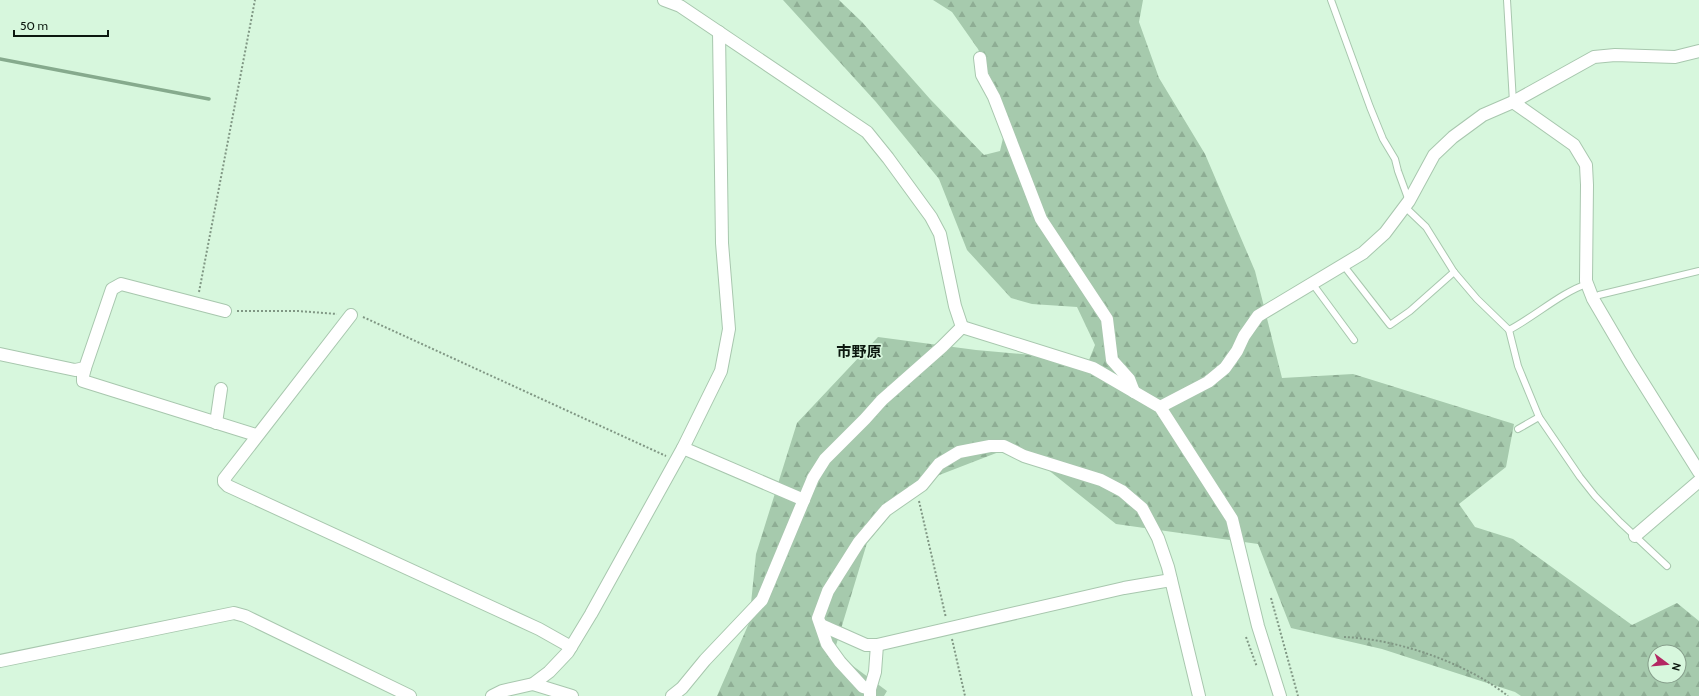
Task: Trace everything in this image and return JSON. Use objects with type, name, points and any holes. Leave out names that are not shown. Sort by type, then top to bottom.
[{"type":"street","points":[[664,0],[680,6],[866,132],[888,158],[931,217],[940,234],[955,306],[962,327]]},
{"type":"street","points":[[492,696],[502,691],[533,684],[549,672],[571,646],[591,614],[684,448],[721,371],[729,329],[722,243],[719,32]]},
{"type":"street","points":[[1160,408],[1208,382],[1226,368],[1237,351],[1244,336],[1258,316],[1312,283],[1344,266],[1363,253],[1385,233],[1407,204],[1434,154],[1453,137],[1483,115],[1513,102],[1594,58],[1615,55],[1675,57],[1699,51]]},
{"type":"street","points":[[980,58],[982,75],[994,97],[1041,219],[1107,319],[1112,360],[1129,379],[1134,392]]},
{"type":"street","points":[[1513,102],[1574,145],[1586,166],[1586,281],[1593,298],[1630,362],[1699,472]]},
{"type":"street","points":[[225,311],[121,284],[112,289],[85,368],[83,381],[256,435]]},
{"type":"street","points":[[350,315],[256,435],[224,479],[224,482],[228,486],[539,629],[571,646]]},
{"type":"street","points":[[962,327],[1093,368],[1160,408],[1232,519],[1258,626],[1280,696]]},
{"type":"street","points":[[672,696],[682,688],[705,660],[762,600],[813,478],[825,459],[882,400],[942,347],[962,327]]},
{"type":"street","points":[[0,354],[75,370],[85,368]]},
{"type":"street","points":[[216,423],[221,389]]},
{"type":"street","points":[[877,645],[875,672],[870,692],[863,687],[840,662],[827,644],[818,618],[828,592],[858,542],[886,510],[922,485],[939,464],[959,452],[990,446],[1004,446],[1024,456],[1101,480],[1122,491],[1142,508],[1158,538],[1168,567],[1199,696]]},
{"type":"street","points":[[684,448],[804,500]]},
{"type":"street","points":[[1635,536],[1699,481]]},
{"type":"street","points":[[821,625],[866,645],[877,645],[1124,588],[1171,580]]},
{"type":"street","points":[[0,661],[234,613],[245,616],[410,696]]},
{"type":"street","points":[[533,684],[572,696]]},
{"type":"lane","points":[[1331,0],[1370,107],[1395,159],[1407,204],[1426,227],[1454,272],[1477,299],[1509,330],[1518,366],[1539,417],[1595,496],[1667,566]]},
{"type":"lane","points":[[1507,0],[1513,102]]},
{"type":"lane","points":[[1344,266],[1390,325],[1410,311],[1454,272]]},
{"type":"lane","points":[[1593,298],[1599,295],[1699,271]]},
{"type":"lane","points":[[1312,283],[1354,340]]},
{"type":"lane","points":[[1509,330],[1526,321],[1576,287],[1588,284]]},
{"type":"lane","points":[[1518,429],[1539,417]]},
{"type":"path","points":[[197,303],[255,0]]},
{"type":"path","points":[[225,311],[298,311],[366,317],[676,461]]},
{"type":"path","points":[[918,500],[965,696]]},
{"type":"path","points":[[1271,598],[1298,696]]},
{"type":"path","points":[[1344,637],[1365,638],[1399,646],[1448,662],[1474,674],[1508,696]]},
{"type":"green space","points":[[783,0],[839,0],[862,22],[930,99],[984,155],[1000,151],[1008,117],[978,49],[952,12],[933,0],[1143,0],[1139,22],[1159,78],[1205,154],[1255,271],[1282,378],[1353,374],[1514,424],[1506,467],[1459,504],[1475,527],[1513,539],[1632,625],[1677,603],[1699,621],[1699,696],[1521,696],[1515,692],[1382,649],[1291,628],[1258,544],[1116,524],[1017,445],[916,484],[867,543],[834,652],[887,691],[884,696],[717,696],[749,623],[756,554],[797,423],[878,337],[976,350],[1089,360],[1095,345],[1077,307],[1032,304],[1011,298],[967,250],[939,179],[876,102]]},
{"type":"waterway","points":[[0,59],[209,99]]},
{"type":"district","name":"市野原","points":[[859,352]]}]
